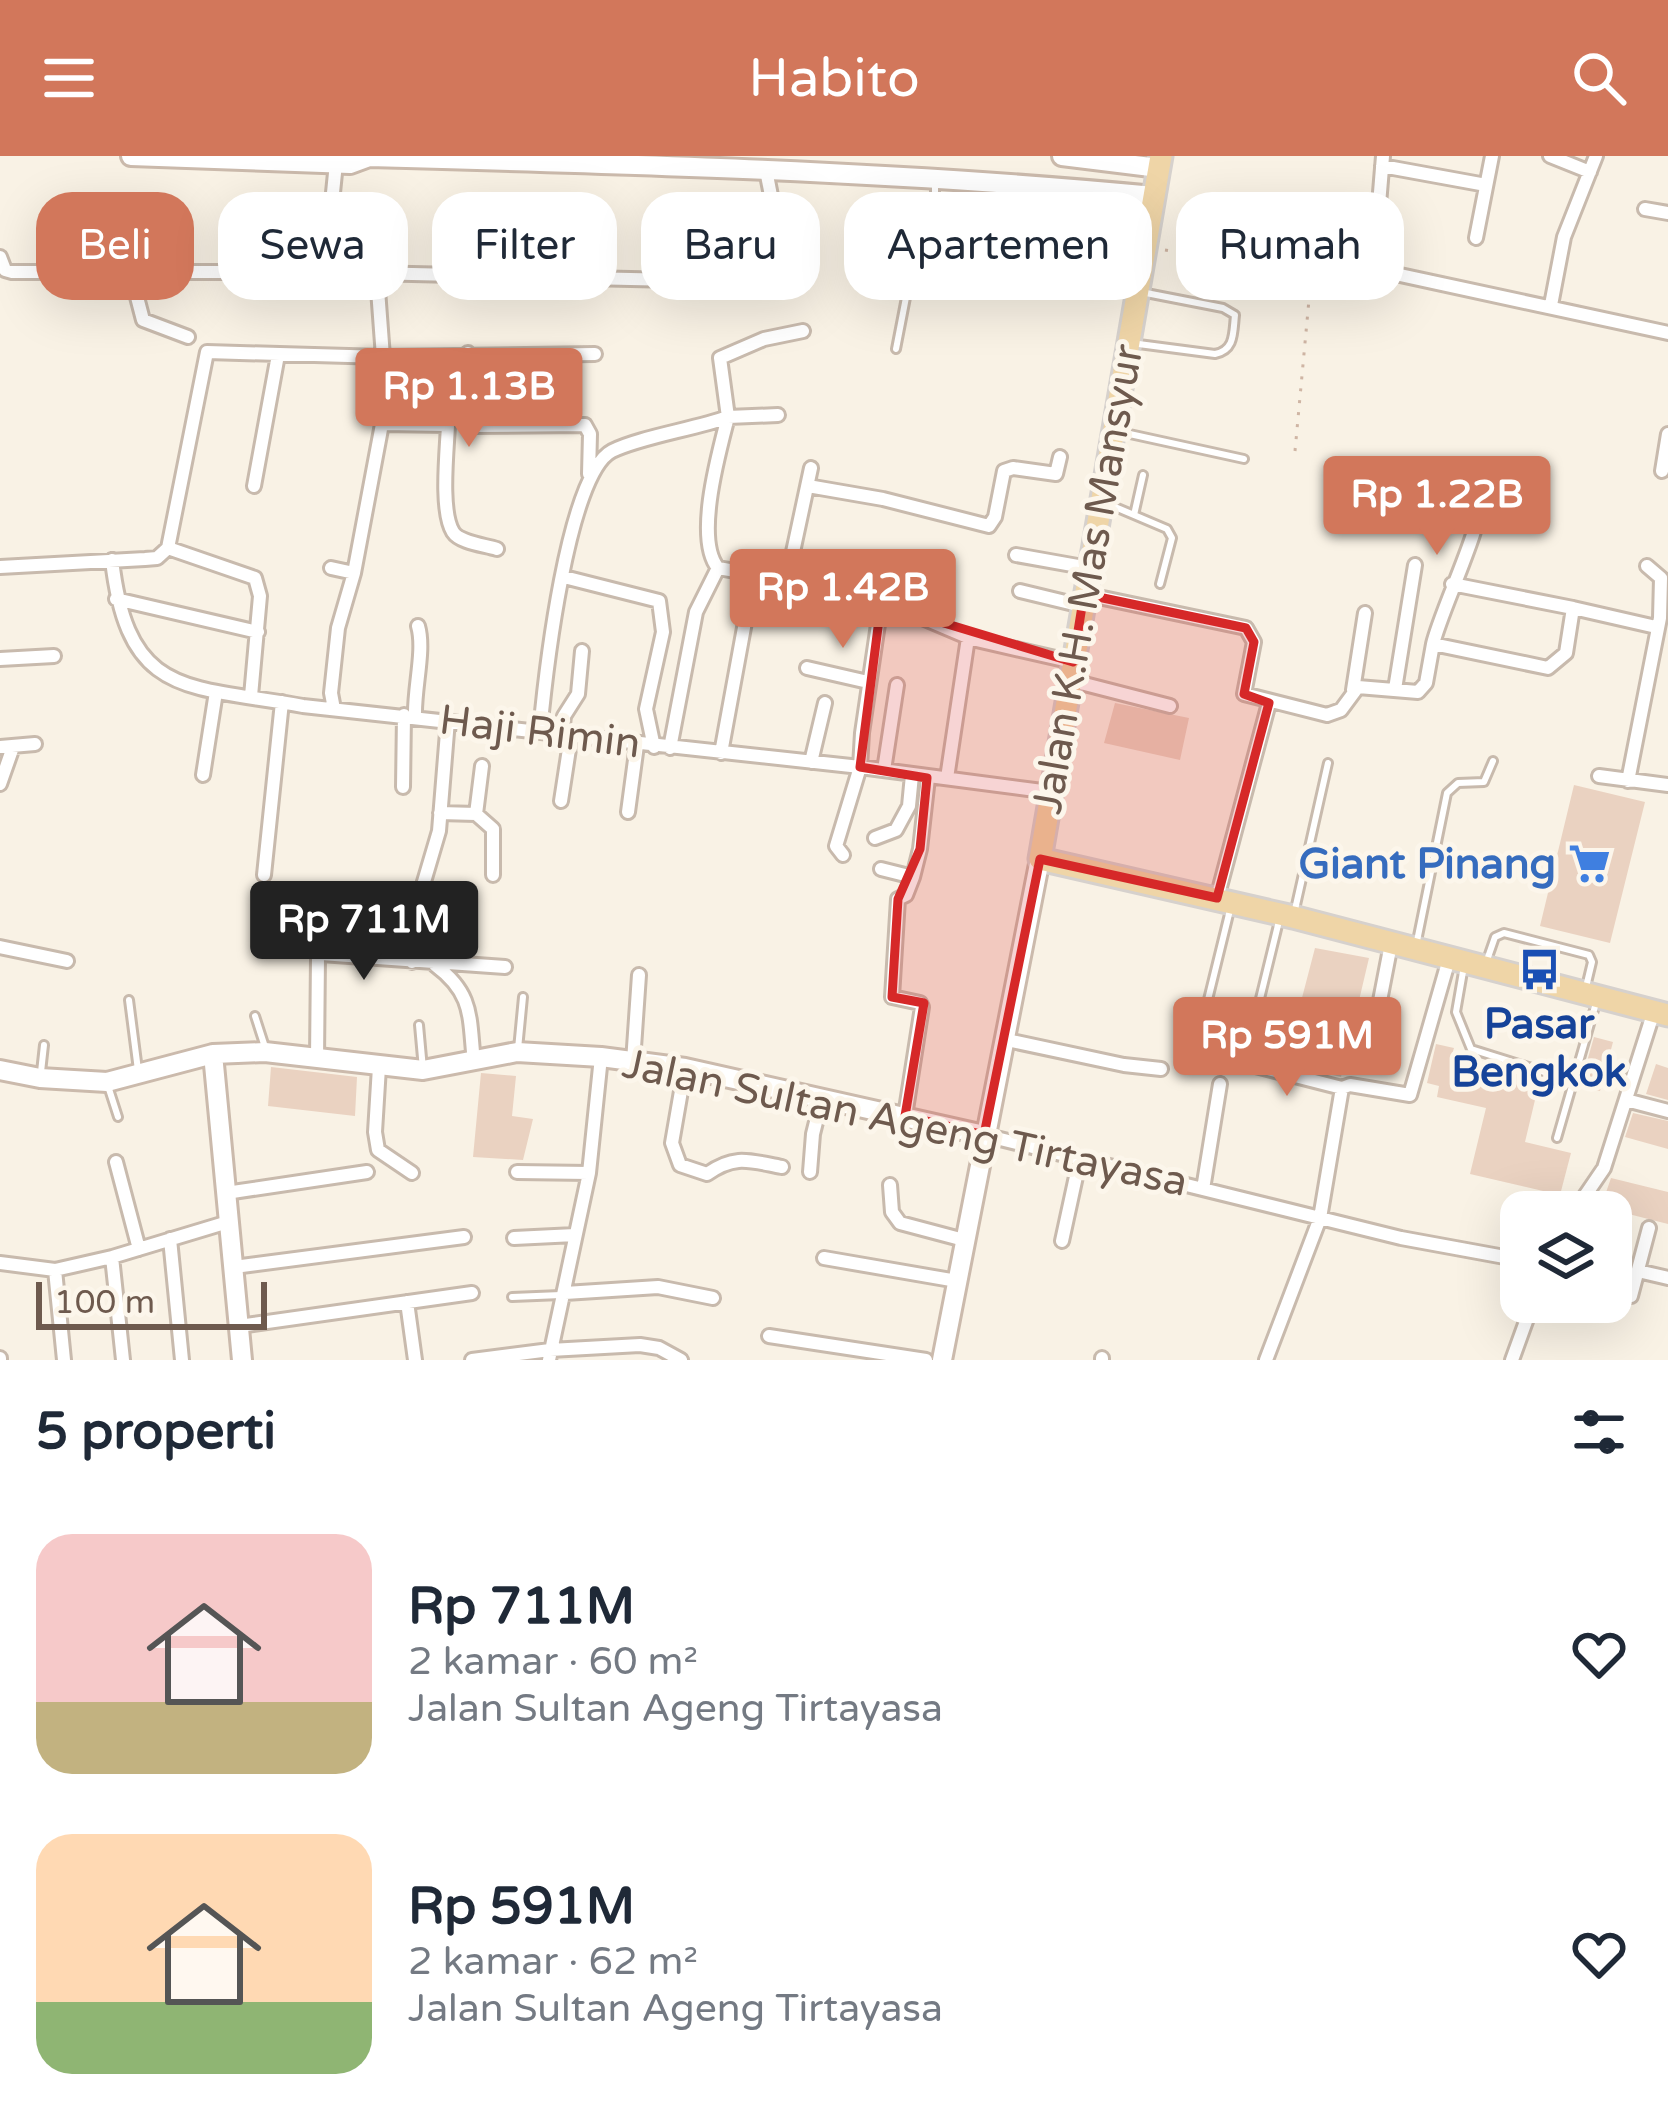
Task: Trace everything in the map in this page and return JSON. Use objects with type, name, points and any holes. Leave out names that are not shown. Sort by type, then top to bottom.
[{"type":"main road","points":[[131,156],[353,164],[369,157],[561,159],[766,170],[824,164],[1114,192],[1120,177],[1114,162]]},
{"type":"main road","points":[[1062,156],[1160,162]]},
{"type":"main road","name":"Jalan K.H. Mas Mansyur","points":[[1152,207],[1160,162]]},
{"type":"main road","name":"Jalan K.H. Mas Mansyur","points":[[1040,859],[1136,300]]},
{"type":"main road","points":[[942,1360],[1040,859],[1287,916],[1661,1013]]},
{"type":"main road","name":"Jalan Sultan Ageng Tirtayasa","points":[[0,1070],[107,1082],[210,1054],[266,1052],[423,1070],[518,1052],[601,1057],[685,1069],[984,1135]]},
{"type":"main road","points":[[210,1054],[242,1360]]},
{"type":"street","points":[[1476,238],[1492,156]]},
{"type":"street","points":[[1550,156],[1590,172]]},
{"type":"street","points":[[1551,305],[1564,237],[1596,156]]},
{"type":"street","points":[[331,192],[333,160]]},
{"type":"street","points":[[1380,192],[1382,161],[1486,185]]},
{"type":"street","points":[[766,170],[770,192]]},
{"type":"street","points":[[1645,209],[1668,213]]},
{"type":"street","points":[[0,257],[5,270],[36,272]]},
{"type":"street","points":[[408,276],[641,280]]},
{"type":"street","points":[[1404,276],[1668,333]]},
{"type":"street","points":[[138,300],[143,320],[188,337]]},
{"type":"street","points":[[334,709],[331,692],[338,628],[354,573],[382,424],[379,300]]},
{"type":"street","points":[[803,331],[764,339],[720,358],[728,417],[708,513],[710,557],[718,568],[880,604],[1170,706]]},
{"type":"street","points":[[0,567],[157,558],[168,548],[207,352],[383,357],[595,354]]},
{"type":"street","points":[[468,353],[470,426],[585,424],[590,434],[589,475],[547,662],[540,732]]},
{"type":"street","points":[[254,486],[278,355]]},
{"type":"street","points":[[589,475],[612,451],[728,417],[778,415]]},
{"type":"street","points":[[382,424],[448,425],[446,496],[451,529],[458,537],[497,549]]},
{"type":"street","points":[[1661,471],[1668,434]]},
{"type":"street","points":[[808,486],[989,526],[1004,471],[1056,474],[1060,457]]},
{"type":"street","points":[[787,580],[811,468]]},
{"type":"street","points":[[1021,591],[1246,628],[1254,642],[1244,694],[1335,714],[1362,686],[1423,689],[1452,584],[1480,518],[1480,498],[1474,492]]},
{"type":"street","points":[[168,548],[255,578],[260,596],[251,696]]},
{"type":"street","points":[[1016,555],[1089,568]]},
{"type":"street","name":"Haji Rimin","points":[[104,560],[142,657],[153,668],[216,692],[1050,792]]},
{"type":"street","points":[[1395,689],[1415,565]]},
{"type":"street","points":[[1628,781],[1660,618],[1661,578],[1647,566]]},
{"type":"street","points":[[331,568],[354,573]]},
{"type":"street","points":[[670,748],[696,612],[718,568]]},
{"type":"street","points":[[721,753],[754,573]]},
{"type":"street","points":[[564,577],[658,601],[664,632],[646,710],[654,747]]},
{"type":"street","points":[[1452,584],[1656,627]]},
{"type":"street","points":[[116,598],[258,632]]},
{"type":"street","points":[[843,855],[836,846],[860,767],[880,604]]},
{"type":"street","points":[[1433,644],[1548,668],[1566,653],[1573,608]]},
{"type":"street","points":[[1353,691],[1365,613]]},
{"type":"street","points":[[403,788],[421,638],[418,626]]},
{"type":"street","points":[[946,778],[968,638]]},
{"type":"street","points":[[561,801],[567,735],[564,716],[578,694],[582,651]]},
{"type":"street","points":[[0,659],[54,656]]},
{"type":"street","points":[[807,668],[868,682]]},
{"type":"street","points":[[884,770],[897,685]]},
{"type":"street","points":[[203,775],[216,692]]},
{"type":"street","points":[[264,875],[282,702]]},
{"type":"street","points":[[811,762],[825,703]]},
{"type":"street","points":[[1224,901],[1269,703]]},
{"type":"street","points":[[412,962],[412,920],[439,831],[448,720]]},
{"type":"street","points":[[0,784],[7,747],[34,744]]},
{"type":"street","points":[[628,812],[637,745]]},
{"type":"street","points":[[476,814],[482,766]]},
{"type":"street","points":[[874,838],[896,830],[909,806],[912,775]]},
{"type":"street","points":[[1599,776],[1668,785]]},
{"type":"street","points":[[905,1116],[922,1007],[892,997],[898,898],[906,895],[920,849],[928,778]]},
{"type":"street","points":[[440,813],[476,814],[494,829],[494,875]]},
{"type":"street","points":[[881,869],[913,877]]},
{"type":"street","points":[[329,904],[412,920]]},
{"type":"street","points":[[1373,1037],[1391,944]]},
{"type":"street","points":[[0,946],[67,961]]},
{"type":"street","points":[[316,1059],[319,955],[505,967]]},
{"type":"street","points":[[1244,1063],[1342,1088],[1351,1084],[1408,1096],[1466,963]]},
{"type":"street","points":[[434,964],[458,982],[469,1008],[474,1062]]},
{"type":"street","points":[[633,1061],[639,975]]},
{"type":"street","points":[[1588,1191],[1604,1168],[1661,1013]]},
{"type":"street","points":[[1007,1040],[1161,1069]]},
{"type":"street","points":[[549,1355],[589,1173],[601,1057]]},
{"type":"street","points":[[380,1067],[378,1150],[412,1173]]},
{"type":"street","points":[[685,1069],[673,1143],[680,1165],[707,1174],[724,1161],[782,1166]]},
{"type":"street","points":[[1203,1189],[1220,1084]]},
{"type":"street","points":[[1267,1360],[1320,1218],[1342,1088]]},
{"type":"street","points":[[810,1172],[822,1098]]},
{"type":"street","points":[[1626,1100],[1668,1111]]},
{"type":"street","name":"Jalan Sultan Ageng Tirtayasa","points":[[984,1135],[1426,1244],[1500,1256]]},
{"type":"street","points":[[1062,1241],[1079,1158]]},
{"type":"street","points":[[116,1162],[139,1249]]},
{"type":"street","points":[[226,1193],[367,1172]]},
{"type":"street","points":[[517,1172],[589,1173]]},
{"type":"street","points":[[890,1185],[892,1213],[899,1223],[964,1240]]},
{"type":"street","points":[[0,1263],[55,1270],[228,1222]]},
{"type":"street","points":[[1632,1292],[1649,1228]]},
{"type":"street","points":[[514,1238],[574,1234]]},
{"type":"street","points":[[234,1267],[464,1237]]},
{"type":"street","points":[[170,1239],[182,1360]]},
{"type":"street","points":[[112,1257],[123,1360]]},
{"type":"street","points":[[824,1258],[957,1281]]},
{"type":"street","points":[[55,1270],[64,1360]]},
{"type":"street","points":[[1638,1271],[1668,1278]]},
{"type":"street","points":[[565,1294],[658,1287],[713,1298]]},
{"type":"street","points":[[239,1326],[472,1293]]},
{"type":"street","points":[[407,1302],[415,1360]]},
{"type":"street","points":[[1512,1360],[1525,1323]]},
{"type":"street","points":[[769,1336],[926,1360]]},
{"type":"street","points":[[472,1360],[640,1346],[659,1348],[681,1360]]},
{"type":"lane","points":[[896,349],[909,282],[935,256],[935,178]]},
{"type":"lane","points":[[1128,343],[1215,354],[1226,352],[1232,343],[1235,315],[1152,286]]},
{"type":"lane","points":[[1113,430],[1244,459]]},
{"type":"lane","points":[[1348,464],[1474,492]]},
{"type":"lane","points":[[1134,515],[1143,475]]},
{"type":"lane","points":[[1100,502],[1167,529],[1172,538],[1160,584]]},
{"type":"lane","points":[[1415,950],[1447,793],[1458,783],[1484,782],[1492,760]]},
{"type":"lane","points":[[1244,1063],[1328,763]]},
{"type":"lane","points":[[1224,901],[1203,1020],[1207,1025],[1252,1033]]},
{"type":"lane","points":[[1557,1138],[1573,1081],[1592,993],[1592,962],[1588,955],[1504,933],[1495,937],[1466,963],[1456,1012],[1471,1049],[1573,1081]]},
{"type":"lane","points":[[518,1052],[523,997]]},
{"type":"lane","points":[[128,1000],[138,1074]]},
{"type":"lane","points":[[255,1016],[266,1052]]},
{"type":"lane","points":[[419,1025],[423,1070]]},
{"type":"lane","points":[[40,1078],[44,1046]]},
{"type":"lane","points":[[107,1082],[118,1117]]},
{"type":"lane","points":[[512,1297],[565,1294]]},
{"type":"path","points":[[1295,451],[1309,300]]},
{"type":"highlighted area","points":[[1084,594],[1246,628],[1254,642],[1244,694],[1269,703],[1217,898],[1040,859],[984,1135],[905,1116],[924,1003],[892,997],[898,899],[920,849],[927,778],[860,767],[881,604],[1073,662]]},
{"type":"building","points":[[1115,703],[1189,718],[1180,760],[1104,743]]},
{"type":"building","points":[[1574,785],[1645,802],[1610,943],[1540,926]]},
{"type":"building","points":[[1315,948],[1369,958],[1341,1077],[1285,1063]]},
{"type":"building","points":[[1594,1037],[1613,1042],[1600,1091],[1580,1086]]},
{"type":"building","points":[[1436,1044],[1454,1048],[1451,1057],[1540,1079],[1525,1142],[1571,1153],[1561,1191],[1470,1174],[1486,1108],[1437,1097],[1439,1086],[1427,1083]]},
{"type":"building","points":[[1656,1064],[1668,1068],[1668,1100],[1646,1094]]},
{"type":"building","points":[[271,1067],[357,1077],[355,1116],[268,1106]]},
{"type":"building","points":[[481,1073],[516,1076],[512,1116],[533,1119],[523,1160],[473,1157]]},
{"type":"building","points":[[1633,1113],[1668,1121],[1668,1149],[1625,1137]]},
{"type":"building","points":[[1611,1178],[1668,1192],[1668,1224],[1632,1215],[1632,1191],[1607,1191]]},
{"type":"place","name":"Giant Pinang","points":[[1590,864]]},
{"type":"place","name":"Pasar Bengkok","points":[[1539,970]]}]
